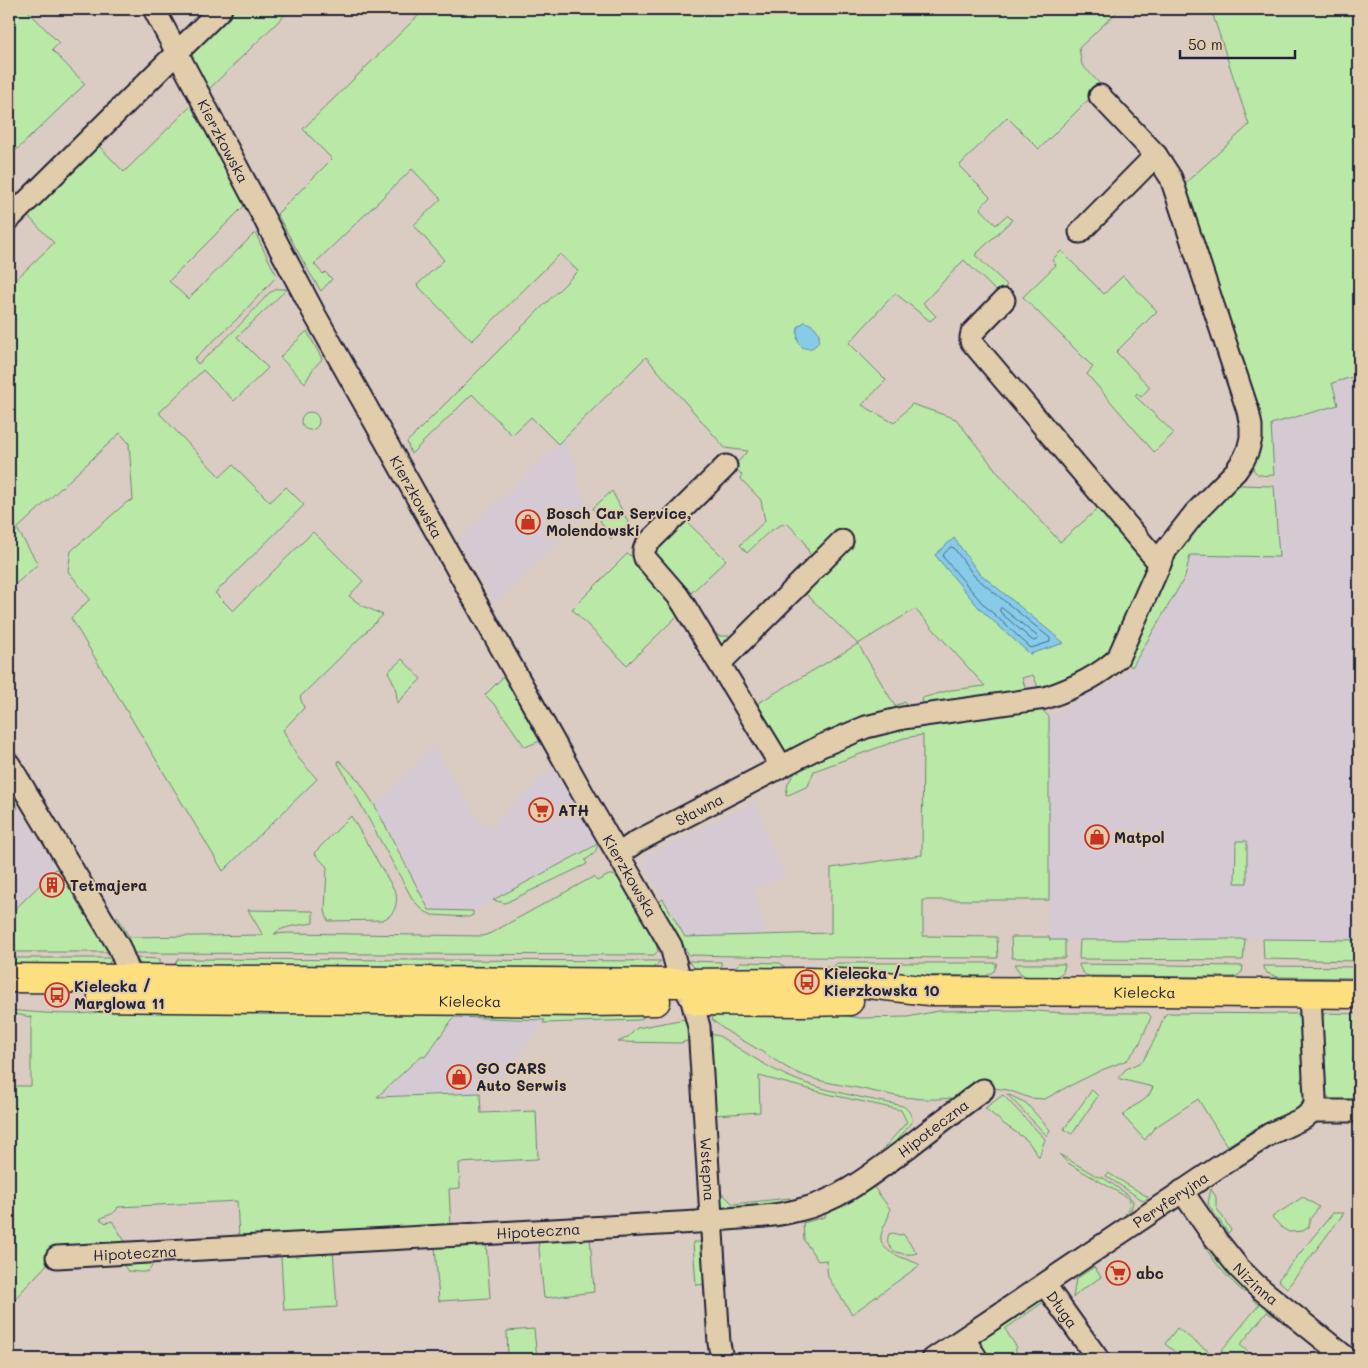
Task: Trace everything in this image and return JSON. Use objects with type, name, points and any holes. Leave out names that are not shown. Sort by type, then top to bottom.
[{"type":"main road","name":"Kielecka","points":[[9,978],[127,991]]},
{"type":"main road","name":"Kielecka","points":[[9,995],[127,991],[687,992],[801,1002],[879,1000],[930,992],[1359,994]]},
{"type":"street","name":"Kierzkowska","points":[[154,9],[316,315],[670,946],[678,973],[687,992]]},
{"type":"street","points":[[9,219],[220,9]]},
{"type":"street","name":"Sławna","points":[[619,854],[636,842],[781,766],[866,727],[903,718],[1045,698],[1059,694],[1088,680],[1107,668],[1118,658],[1166,550],[1195,513],[1236,471],[1248,450],[1251,426],[1248,411],[1171,178],[1156,155],[1100,96]]},
{"type":"street","points":[[1080,232],[1156,155]]},
{"type":"street","points":[[1004,300],[972,333],[970,337],[972,341],[1160,564]]},
{"type":"street","points":[[726,466],[645,546],[643,552],[645,558],[681,600],[781,766]]},
{"type":"street","points":[[720,664],[842,541]]},
{"type":"street","points":[[9,764],[119,947],[127,967],[127,991]]},
{"type":"street","name":"Wstępna","points":[[687,992],[696,1013],[700,1037],[721,1359]]},
{"type":"street","points":[[1310,994],[1315,1098],[1312,1111],[1359,1111]]},
{"type":"street","name":"Hipoteczna","points":[[57,1257],[697,1222],[711,1219],[784,1214],[826,1202],[843,1194],[983,1090]]},
{"type":"street","name":"Peryferyjna","points":[[933,1359],[1182,1191],[1270,1134],[1299,1121],[1312,1111]]},
{"type":"street","name":"Nizinna","points":[[1182,1191],[1210,1233],[1239,1268],[1256,1285],[1348,1359]]},
{"type":"street","name":"Długa","points":[[1045,1284],[1098,1359]]},
{"type":"street","points":[[964,1339],[977,1359]]},
{"type":"shaded area","points":[[1359,375],[1359,940],[1049,940],[1049,717],[1124,676],[1132,667],[1184,577],[1190,555],[1279,557],[1271,424],[1338,405],[1332,383]]},
{"type":"shaded area","name":"Bosch Car Service, Molendowski","points":[[563,439],[579,469],[576,474],[582,497],[593,508],[495,603],[459,540]]},
{"type":"shaded area","points":[[433,746],[481,824],[492,827],[555,766],[598,844],[473,911],[430,910],[375,806]]},
{"type":"shaded area","points":[[754,803],[758,808],[766,835],[786,878],[754,888],[766,935],[684,937],[644,865],[648,855]]},
{"type":"shaded area","points":[[18,808],[56,869],[9,915],[9,818]]},
{"type":"shaded area","points":[[454,1017],[545,1020],[491,1092],[377,1097],[421,1056],[425,1056]]},
{"type":"green space","points":[[9,9],[26,9],[59,43],[52,50],[85,84],[9,157]]},
{"type":"green space","points":[[227,9],[291,9],[208,90],[186,49]]},
{"type":"green space","points":[[425,9],[1120,9],[1079,48],[1082,65],[1102,86],[1039,149],[1007,117],[959,166],[990,197],[980,208],[996,225],[1007,215],[1012,220],[975,255],[1007,285],[999,294],[964,260],[923,303],[936,316],[930,321],[895,293],[849,343],[886,380],[862,405],[894,423],[912,404],[956,419],[998,473],[1060,542],[1100,507],[1142,558],[1146,570],[1120,642],[1104,659],[1058,684],[1038,687],[1033,675],[1022,678],[1026,690],[924,709],[922,698],[951,690],[985,686],[915,609],[858,644],[805,593],[855,542],[842,531],[838,535],[836,533],[811,557],[804,541],[787,523],[770,531],[747,553],[740,545],[765,521],[761,500],[740,478],[742,475],[734,466],[748,451],[725,448],[646,357],[558,444],[531,417],[512,435],[472,394],[411,454],[407,442],[578,271],[560,254],[472,341],[417,285],[444,260],[414,225],[441,199],[412,169],[314,264],[323,274],[325,272],[332,279],[321,291],[308,270],[277,214],[332,159],[303,129]]},
{"type":"green space","points":[[1211,9],[1359,9],[1359,375],[1332,383],[1338,405],[1271,424],[1274,475],[1266,476],[1254,471],[1181,187],[1249,125]]},
{"type":"green space","points":[[191,106],[245,205],[169,281],[188,299],[255,233],[277,276],[237,319],[194,359],[198,364],[208,356],[269,293],[277,289],[287,289],[237,337],[268,368],[234,401],[203,370],[159,413],[220,477],[233,465],[270,502],[286,487],[304,505],[215,593],[233,611],[313,532],[363,581],[349,596],[361,605],[383,615],[300,697],[304,708],[283,730],[299,759],[317,779],[223,871],[71,618],[90,599],[68,571],[71,551],[127,502],[133,500],[129,443],[120,433],[17,529],[38,564],[9,590],[9,286],[54,243],[24,212],[96,143],[124,172]]},
{"type":"green space","points":[[1061,251],[1104,294],[1123,276],[1157,311],[1116,352],[1150,387],[1141,397],[1137,393],[1135,396],[1174,433],[1154,452],[1087,374],[1093,367],[1023,297],[1056,265],[1052,260]]},
{"type":"green space","points":[[307,331],[322,359],[313,369],[305,383],[280,357]]},
{"type":"green space","points":[[310,412],[316,415],[319,421],[316,427],[310,430],[304,427],[301,421],[304,415]]},
{"type":"green space","points":[[1234,486],[1274,486],[1279,557],[1190,555],[1185,577],[1132,667],[1124,661],[1163,572],[1185,537]]},
{"type":"green space","points":[[612,491],[629,524],[611,539],[593,508]]},
{"type":"green space","points":[[684,519],[726,560],[690,594],[695,601],[691,606],[652,562],[653,545]]},
{"type":"green space","points":[[627,554],[636,558],[680,613],[627,665],[572,609]]},
{"type":"green space","points":[[759,609],[762,612],[730,643],[717,645],[711,635],[715,632],[718,636],[732,636]]},
{"type":"green space","points":[[858,644],[895,706],[905,702],[906,707],[786,752],[780,748],[757,707],[758,703]]},
{"type":"green space","points":[[402,659],[421,679],[397,703],[395,686],[388,672]]},
{"type":"green space","points":[[504,676],[540,741],[525,747],[497,707],[485,695]]},
{"type":"green space","points":[[1038,705],[1049,717],[1049,900],[923,900],[923,936],[997,937],[998,958],[689,955],[659,902],[663,899],[685,937],[831,933],[831,868],[922,855],[923,735],[904,738],[814,771],[808,786],[786,796],[788,783],[800,765],[883,730]]},
{"type":"green space","points":[[339,760],[359,781],[375,806],[429,910],[473,911],[473,915],[469,917],[432,915],[424,911],[413,900],[338,763]]},
{"type":"green space","points":[[9,793],[18,808],[9,818]]},
{"type":"green space","points":[[351,816],[396,893],[396,902],[392,913],[382,920],[328,921],[325,911],[327,867],[314,853]]},
{"type":"green space","points":[[1236,841],[1247,841],[1247,883],[1235,883]]},
{"type":"green space","points":[[598,844],[594,854],[585,860],[587,864],[505,903],[493,900]]},
{"type":"green space","points":[[56,869],[67,876],[110,952],[9,952],[9,915]]},
{"type":"green space","points":[[609,875],[618,878],[655,941],[658,951],[654,955],[133,953],[114,920],[117,916],[129,937],[263,935],[248,910],[313,911],[313,923],[287,928],[274,934],[483,936],[593,877],[597,881]]},
{"type":"green space","points":[[1011,937],[1049,937],[1050,940],[1065,940],[1065,958],[1012,958]]},
{"type":"green space","points":[[1245,939],[1243,960],[1079,959],[1080,940]]},
{"type":"green space","points":[[1263,939],[1359,940],[1359,961],[1264,959]]},
{"type":"green space","points":[[9,958],[112,958],[108,965],[9,970]]},
{"type":"green space","points":[[136,958],[160,959],[160,971],[142,966]]},
{"type":"green space","points":[[178,959],[661,961],[648,972],[174,971]]},
{"type":"green space","points":[[688,961],[721,962],[721,974],[700,973]]},
{"type":"green space","points":[[740,962],[780,963],[786,968],[757,975],[734,969]]},
{"type":"green space","points":[[837,963],[997,963],[994,971],[986,976],[890,975],[832,968]]},
{"type":"green space","points":[[1014,964],[1065,964],[1063,972],[1056,977],[1027,977],[1020,973]]},
{"type":"green space","points":[[1079,964],[1243,966],[1242,972],[1233,977],[1089,976],[1082,972]]},
{"type":"green space","points":[[1263,966],[1359,967],[1359,978],[1278,977],[1267,973]]},
{"type":"green space","points":[[9,1010],[74,1014],[111,1010],[645,1010],[645,1014],[642,1019],[638,1020],[543,1023],[545,1020],[454,1017],[425,1057],[421,1056],[377,1097],[480,1093],[481,1113],[536,1111],[538,1159],[459,1163],[460,1188],[449,1189],[451,1226],[239,1237],[237,1201],[118,1207],[112,1213],[100,1219],[106,1223],[112,1221],[126,1243],[64,1246],[9,1305],[9,1086],[31,1086],[31,1017],[9,1013]]},
{"type":"green space","points":[[718,1010],[806,1010],[860,1018],[908,1017],[938,1011],[1022,1010],[1065,1013],[1148,1013],[1151,1017],[1139,1045],[1127,1060],[1102,1070],[1045,1099],[1030,1098],[1008,1090],[975,1085],[952,1098],[928,1099],[893,1095],[834,1084],[795,1072],[717,1024],[712,1019]]},
{"type":"green space","points":[[1168,1013],[1299,1014],[1303,1016],[1306,1090],[1298,1108],[1273,1126],[1270,1122],[1256,1128],[1227,1146],[1198,1099],[1154,1128],[1145,1140],[1123,1116],[1132,1107],[1146,1098],[1153,1087],[1120,1079],[1119,1077],[1126,1069],[1143,1061],[1158,1033],[1164,1016]]},
{"type":"green space","points":[[1325,1013],[1359,1014],[1359,1104],[1333,1101],[1324,1093],[1320,1021]]},
{"type":"green space","points":[[689,1019],[690,1040],[681,1043],[618,1042],[628,1037],[637,1028]]},
{"type":"green space","points":[[707,1035],[719,1036],[762,1063],[796,1080],[831,1091],[903,1106],[909,1112],[912,1121],[893,1147],[879,1158],[885,1147],[907,1122],[901,1110],[759,1076],[760,1112],[716,1115],[721,1192],[733,1204],[790,1198],[788,1203],[784,1205],[722,1210],[717,1204]]},
{"type":"green space","points":[[1092,1090],[1098,1096],[1072,1134],[1064,1129]]},
{"type":"green space","points":[[1007,1094],[1026,1103],[1050,1130],[1047,1136]]},
{"type":"green space","points":[[1003,1095],[1045,1139],[1039,1157],[1027,1140],[985,1108]]},
{"type":"green space","points":[[1059,1154],[1098,1177],[1102,1177],[1128,1195],[1133,1201],[1131,1210],[1125,1214],[1129,1207],[1130,1199],[1068,1163]]},
{"type":"green space","points":[[1108,1173],[1148,1197],[1144,1201],[1106,1176]]},
{"type":"green space","points":[[870,1182],[890,1209],[881,1235],[884,1247],[920,1265],[852,1314],[828,1277],[826,1260],[818,1261],[804,1240],[803,1223],[825,1217],[827,1209]]},
{"type":"green space","points":[[1211,1189],[1216,1197],[1216,1207],[1231,1230],[1228,1233],[1208,1204]]},
{"type":"green space","points":[[1303,1197],[1319,1207],[1310,1219],[1309,1227],[1303,1231],[1289,1232],[1282,1228],[1272,1217]]},
{"type":"green space","points":[[1333,1213],[1344,1213],[1287,1288],[1278,1280]]},
{"type":"green space","points":[[889,1234],[903,1234],[917,1253],[906,1254],[891,1249],[888,1240]]},
{"type":"green space","points":[[590,1236],[594,1292],[544,1298],[538,1239]]},
{"type":"green space","points":[[486,1242],[490,1298],[439,1301],[435,1245]]},
{"type":"green space","points":[[693,1242],[703,1242],[707,1284],[696,1285]]},
{"type":"green space","points":[[1207,1246],[1231,1277],[1247,1291],[1245,1293],[1218,1266],[1205,1247]]},
{"type":"green space","points":[[333,1251],[337,1307],[284,1310],[281,1256],[261,1256]]},
{"type":"green space","points":[[153,1261],[150,1269],[144,1272],[128,1271],[123,1263]]},
{"type":"green space","points":[[1094,1267],[1101,1277],[1073,1298],[1076,1279]]},
{"type":"green space","points":[[1254,1298],[1274,1314],[1273,1316],[1267,1312],[1240,1345],[1257,1359],[1184,1359],[1165,1344],[1177,1328],[1216,1357],[1259,1305],[1253,1300]]},
{"type":"green space","points":[[1039,1300],[1045,1301],[1005,1329],[1017,1348],[1015,1350],[1022,1359],[985,1359],[975,1344]]},
{"type":"green space","points":[[534,1329],[537,1359],[508,1359],[507,1331]]},
{"type":"water","points":[[804,322],[817,330],[819,337],[818,342],[809,348],[804,348],[797,338],[798,327]]},
{"type":"water","points":[[954,538],[978,572],[1064,643],[1030,654],[980,609],[935,555]]},
{"type":"place","name":"Bosch Car Service, Molendowski","points":[[528,522]]},
{"type":"place","name":"ATH","points":[[541,810]]},
{"type":"place","name":"Matpol","points":[[1097,837]]},
{"type":"place","name":"Tetmajera","points":[[52,885]]},
{"type":"place","name":"Kielecka / Kierzkowska 10","points":[[807,982]]},
{"type":"place","name":"Kielecka / Marglowa 11","points":[[57,995]]},
{"type":"place","name":"GO CARS Auto Serwis","points":[[459,1077]]},
{"type":"place","name":"abc","points":[[1118,1273]]}]
